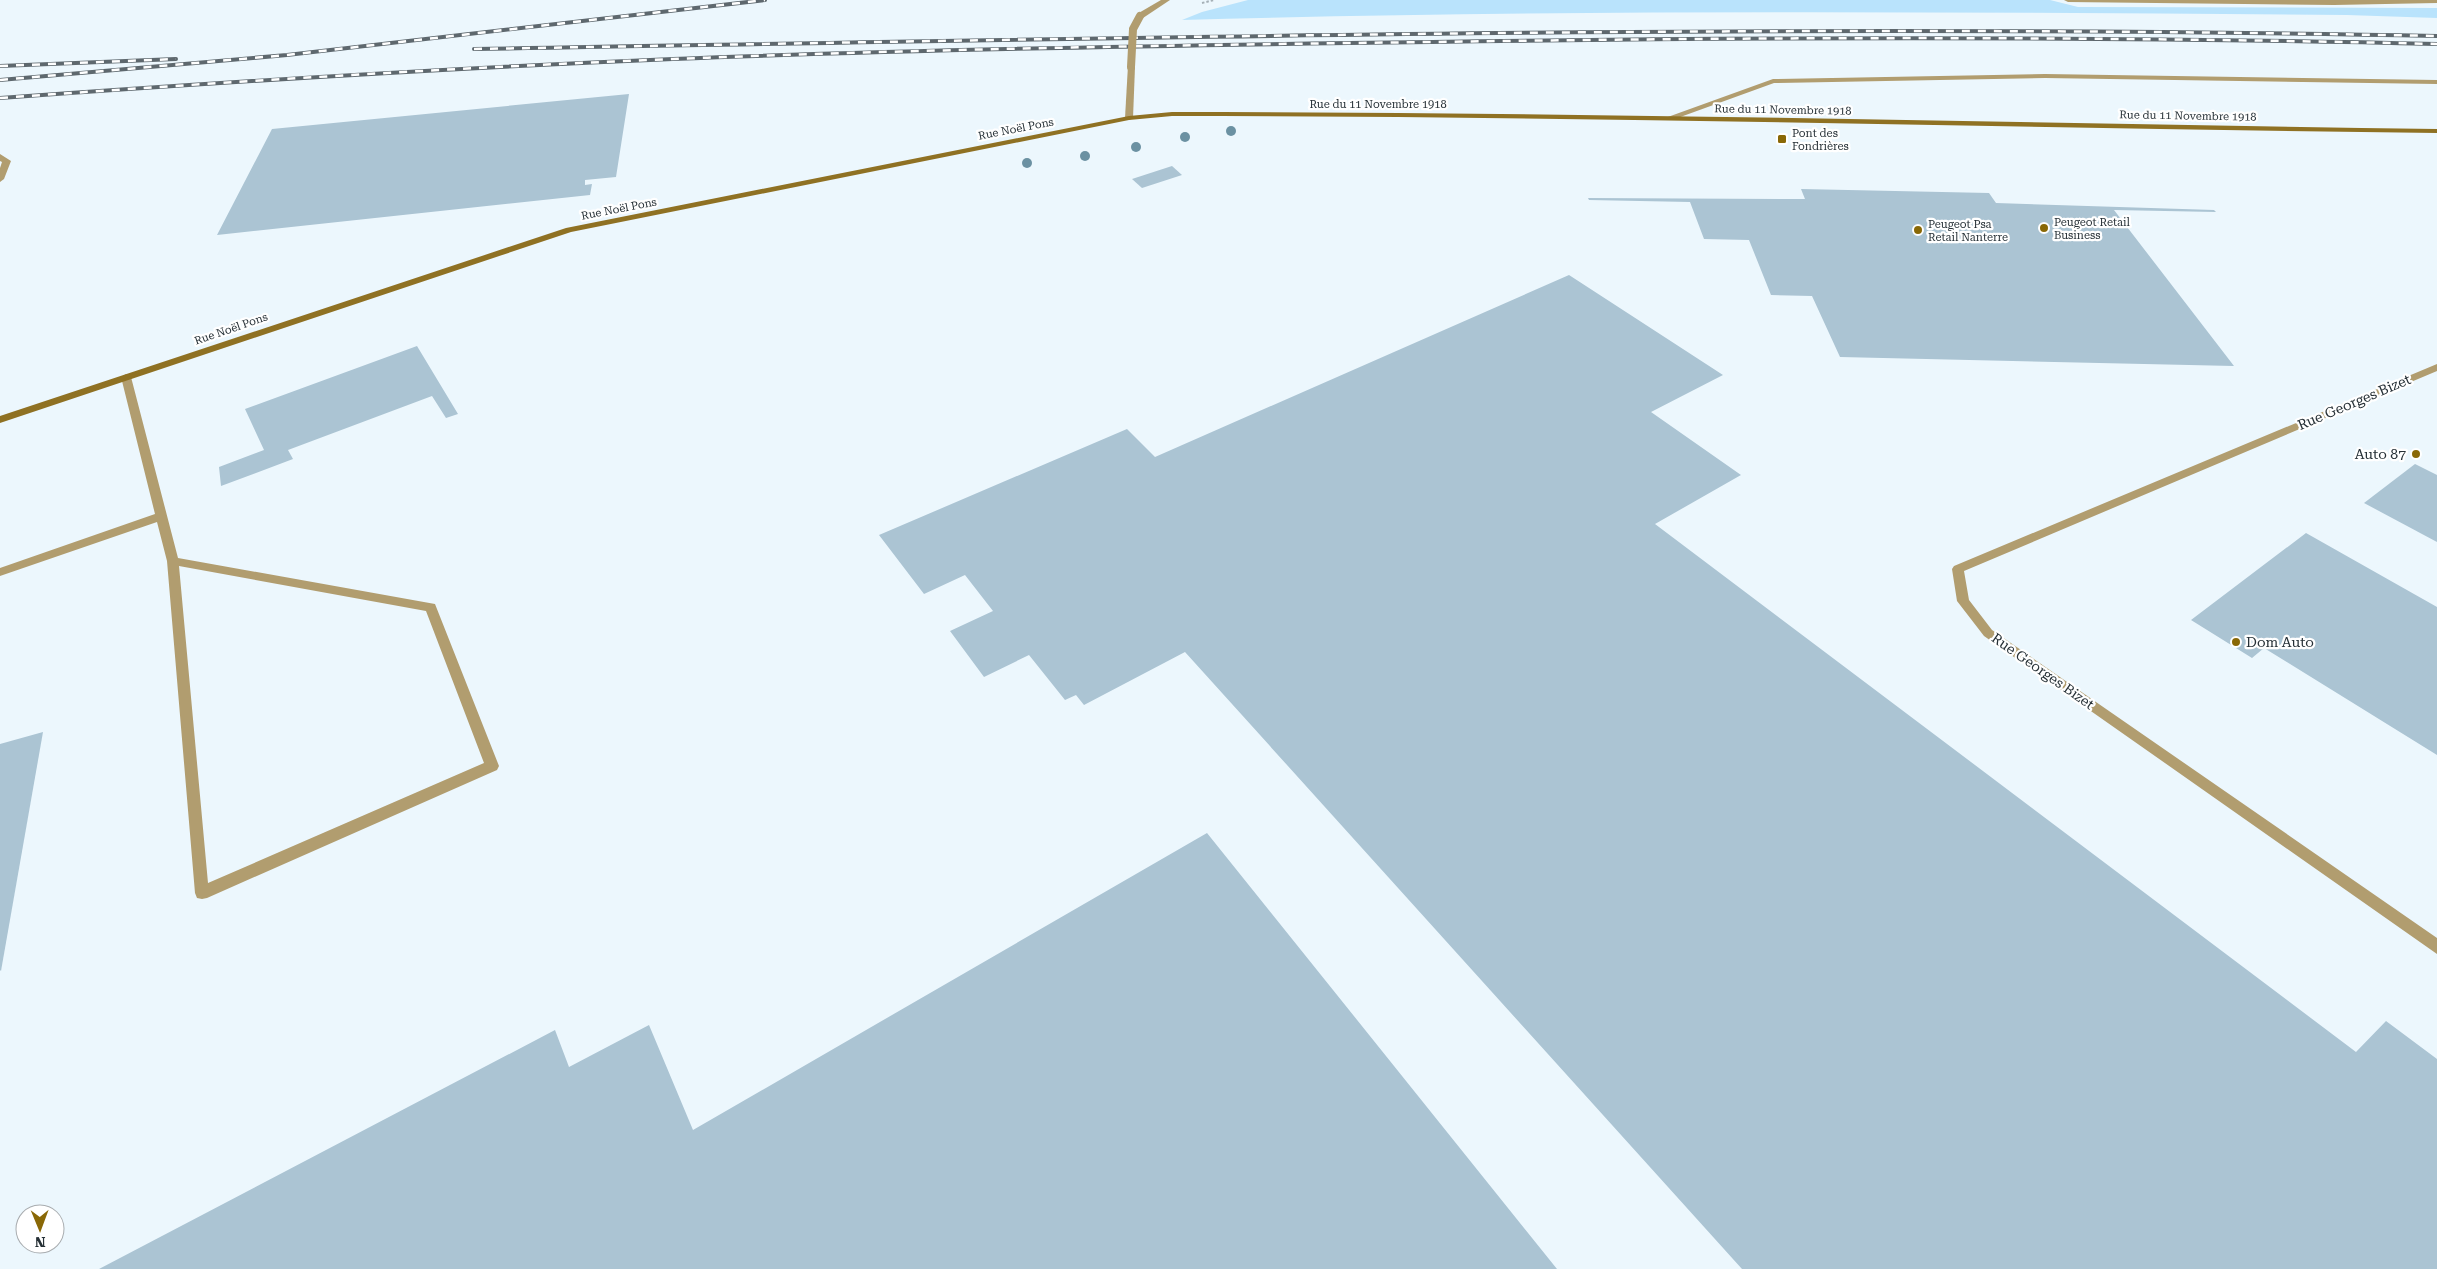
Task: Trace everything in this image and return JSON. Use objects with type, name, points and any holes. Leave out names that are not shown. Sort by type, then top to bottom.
[{"type":"street","points":[[1129,118],[1132,29],[1140,16],[1166,0]]},
{"type":"street","points":[[2068,0],[2324,3],[2437,1]]},
{"type":"street","points":[[1668,118],[1773,81],[2045,76],[2437,82]]},
{"type":"street","name":"Rue du 11 Novembre 1918","points":[[1129,118],[1172,114],[1668,118],[1988,126],[2437,131]]},
{"type":"street","name":"Rue Noël Pons","points":[[0,420],[126,376],[569,230],[1129,118]]},
{"type":"street","points":[[0,157],[7,160],[0,179]]},
{"type":"street","name":"Rue Georges Bizet","points":[[2437,367],[1958,569],[1963,601],[1988,633],[2437,947]]},
{"type":"street","points":[[126,376],[173,561],[202,893],[492,766],[431,607],[173,561]]},
{"type":"street","points":[[0,572],[162,516]]},
{"type":"shaded area","points":[[1248,0],[2050,0],[2078,7],[2437,8],[2437,18],[2347,15],[1765,12],[1474,14],[1182,20],[1202,12]]},
{"type":"building","points":[[629,94],[616,177],[585,180],[585,185],[592,184],[590,195],[217,235],[272,129]]},
{"type":"building","points":[[1172,166],[1182,175],[1142,188],[1132,179]]},
{"type":"building","points":[[1801,189],[1989,193],[1996,203],[2214,210],[2216,212],[2114,210],[2234,366],[1840,357],[1812,296],[1771,295],[1749,240],[1704,239],[1690,202],[1589,200],[1588,198],[1805,199]]},
{"type":"building","points":[[1569,275],[1723,375],[1651,412],[1741,475],[1655,524],[2356,1052],[2386,1021],[2437,1059],[2437,1269],[1742,1269],[1185,652],[1084,705],[1076,695],[1065,700],[1029,655],[984,677],[950,631],[993,611],[965,575],[924,594],[879,535],[1127,429],[1155,457]]},
{"type":"building","points":[[417,346],[458,414],[446,418],[432,396],[288,450],[293,459],[221,486],[219,467],[264,450],[245,409]]},
{"type":"building","points":[[2415,464],[2437,475],[2437,542],[2364,503]]},
{"type":"building","points":[[2306,533],[2437,607],[2437,755],[2264,648],[2252,658],[2191,620]]},
{"type":"building","points":[[43,732],[1,971],[0,744]]},
{"type":"building","points":[[1207,833],[1557,1269],[99,1269],[555,1030],[569,1067],[649,1025],[693,1130]]},
{"type":"railway","points":[[0,80],[287,55],[765,0]]},
{"type":"railway","points":[[474,49],[1210,37],[1700,32],[2191,32],[2437,36]]},
{"type":"railway","points":[[0,98],[168,86],[504,67],[768,56],[1052,48],[1809,38],[2311,41],[2437,44]]},
{"type":"railway","points":[[0,66],[176,59]]},
{"type":"place","name":"Pont des Fondrières","points":[[1782,139]]},
{"type":"place","name":"Peugeot Retail Business","points":[[2044,228]]},
{"type":"place","name":"Peugeot Psa Retail Nanterre","points":[[1918,230]]},
{"type":"place","name":"Auto 87","points":[[2416,454]]},
{"type":"place","name":"Dom Auto","points":[[2236,642]]}]
